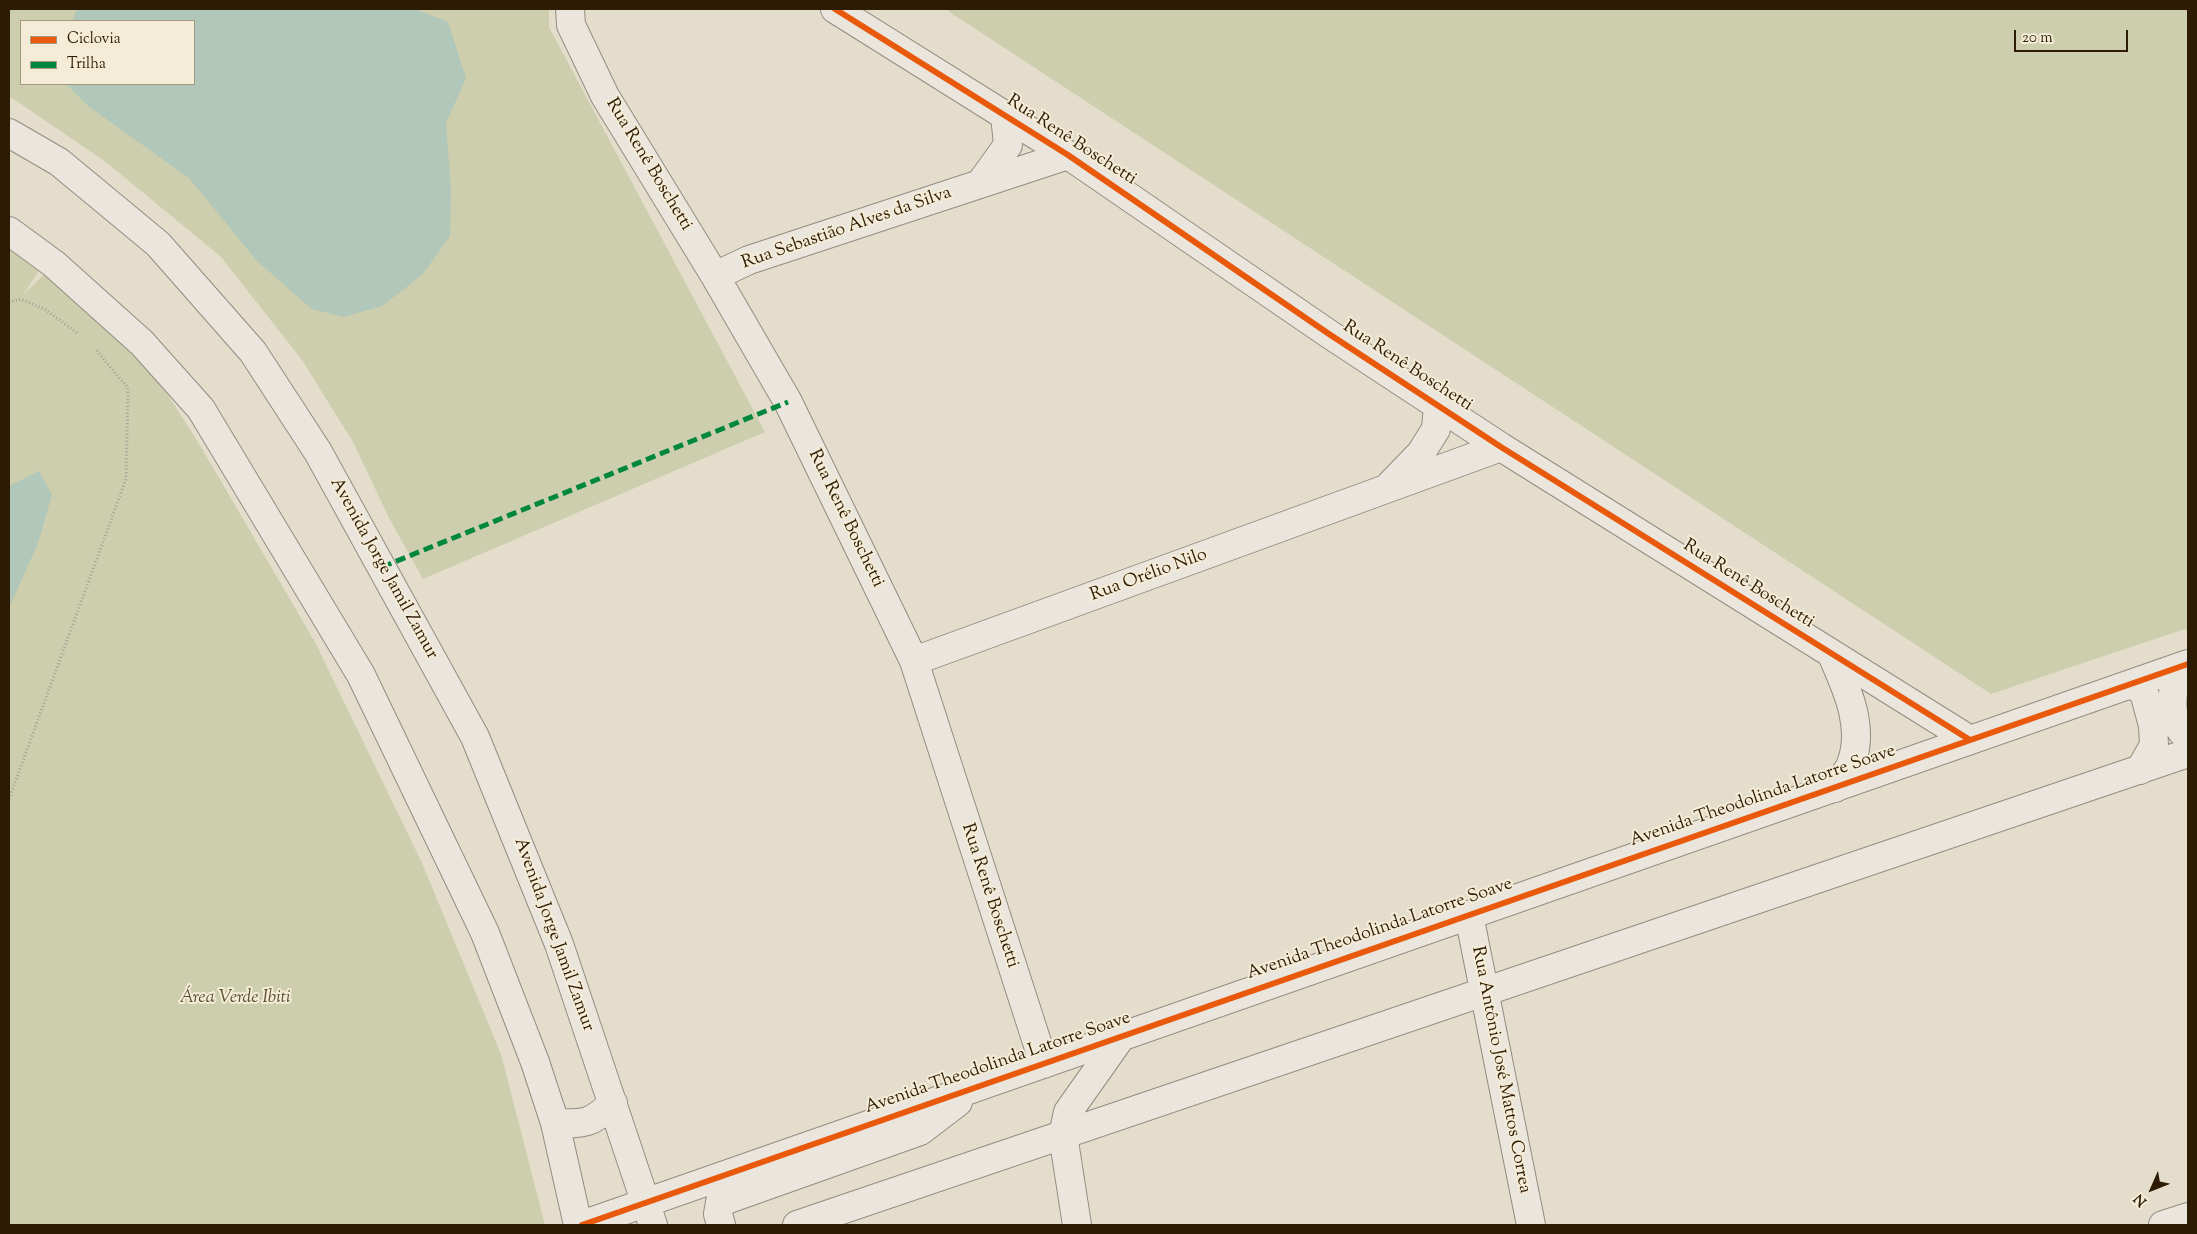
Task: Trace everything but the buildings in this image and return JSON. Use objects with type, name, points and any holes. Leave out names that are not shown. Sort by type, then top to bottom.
[{"type":"street","name":"Rua Renê Boschetti","points":[[570,9],[571,25],[605,96],[715,276],[788,402],[914,661],[1044,1064]]},
{"type":"street","name":"Rua Renê Boschetti","points":[[835,9],[1068,155],[1328,334],[1501,447],[1970,740]]},
{"type":"street","points":[[980,184],[1008,145],[1005,115]]},
{"type":"street","name":"Avenida Jorge Jamil Zamur","points":[[9,134],[59,162],[158,244],[253,352],[318,452],[475,738],[559,944],[650,1214]]},
{"type":"street","name":"Rua Sebastião Alves da Silva","points":[[715,276],[749,260],[1068,155]]},
{"type":"street","points":[[9,231],[54,264],[142,343],[202,409],[361,675],[486,933],[535,1062],[555,1123],[578,1225]]},
{"type":"street","name":"Rua Orélio Nilo","points":[[1384,490],[1421,453],[1436,429],[1438,405]]},
{"type":"street","name":"Rua Orélio Nilo","points":[[914,661],[1501,447]]},
{"type":"street","points":[[1832,655],[1850,697],[1857,732],[1850,765],[1836,788]]},
{"type":"street","name":"Avenida Theodolinda Latorre Soave","points":[[582,1225],[650,1214],[979,1086],[1970,740],[2188,666]]},
{"type":"street","name":"Avenida Theodolinda Latorre Soave","points":[[2188,666],[2175,678],[2171,701],[2178,728],[2188,738]]},
{"type":"street","points":[[2132,684],[2144,692],[2153,726],[2154,745],[2140,770]]},
{"type":"street","points":[[797,1225],[2188,753]]},
{"type":"street","name":"Rua Antônio José Mattos Correa","points":[[1469,915],[1531,1225]]},
{"type":"street","name":"Avenida Theodolinda Latorre Soave","points":[[1063,1135],[1068,1112],[1121,1037]]},
{"type":"street","name":"Avenida Theodolinda Latorre Soave","points":[[721,1225],[718,1214],[720,1202],[920,1131],[979,1086]]},
{"type":"street","points":[[555,1123],[580,1124],[597,1118],[613,1103]]},
{"type":"street","points":[[1063,1135],[1077,1225]]},
{"type":"street","points":[[2163,1225],[2188,1217]]},
{"type":"path","points":[[9,302],[21,299],[46,310],[83,338]]},
{"type":"path","points":[[9,799],[126,479],[128,388],[90,343]]},
{"type":"green space","points":[[9,9],[549,9],[549,27],[765,432],[423,579],[389,518],[353,442],[302,360],[221,257],[106,162],[9,96]]},
{"type":"green space","points":[[945,9],[2188,9],[2188,628],[1991,694]]},
{"type":"green space","name":"Área Verde Ibiti","points":[[9,245],[40,269],[23,295],[46,272],[117,334],[155,375],[198,442],[315,642],[422,863],[501,1054],[545,1225],[9,1225]]},
{"type":"shaded area","points":[[77,9],[415,9],[448,22],[466,78],[446,123],[451,190],[450,236],[422,275],[382,306],[343,317],[312,309],[257,261],[189,178],[88,106],[67,85],[195,85],[195,20],[72,20]]},
{"type":"shaded area","points":[[39,471],[52,495],[38,543],[9,608],[9,486]]},
{"type":"marked path","points":[[382,567],[788,402]]},
{"type":"cycle path","points":[[835,9],[1068,155],[1329,334],[1501,447],[1970,740]]},
{"type":"cycle path","points":[[582,1225],[2188,664]]}]
